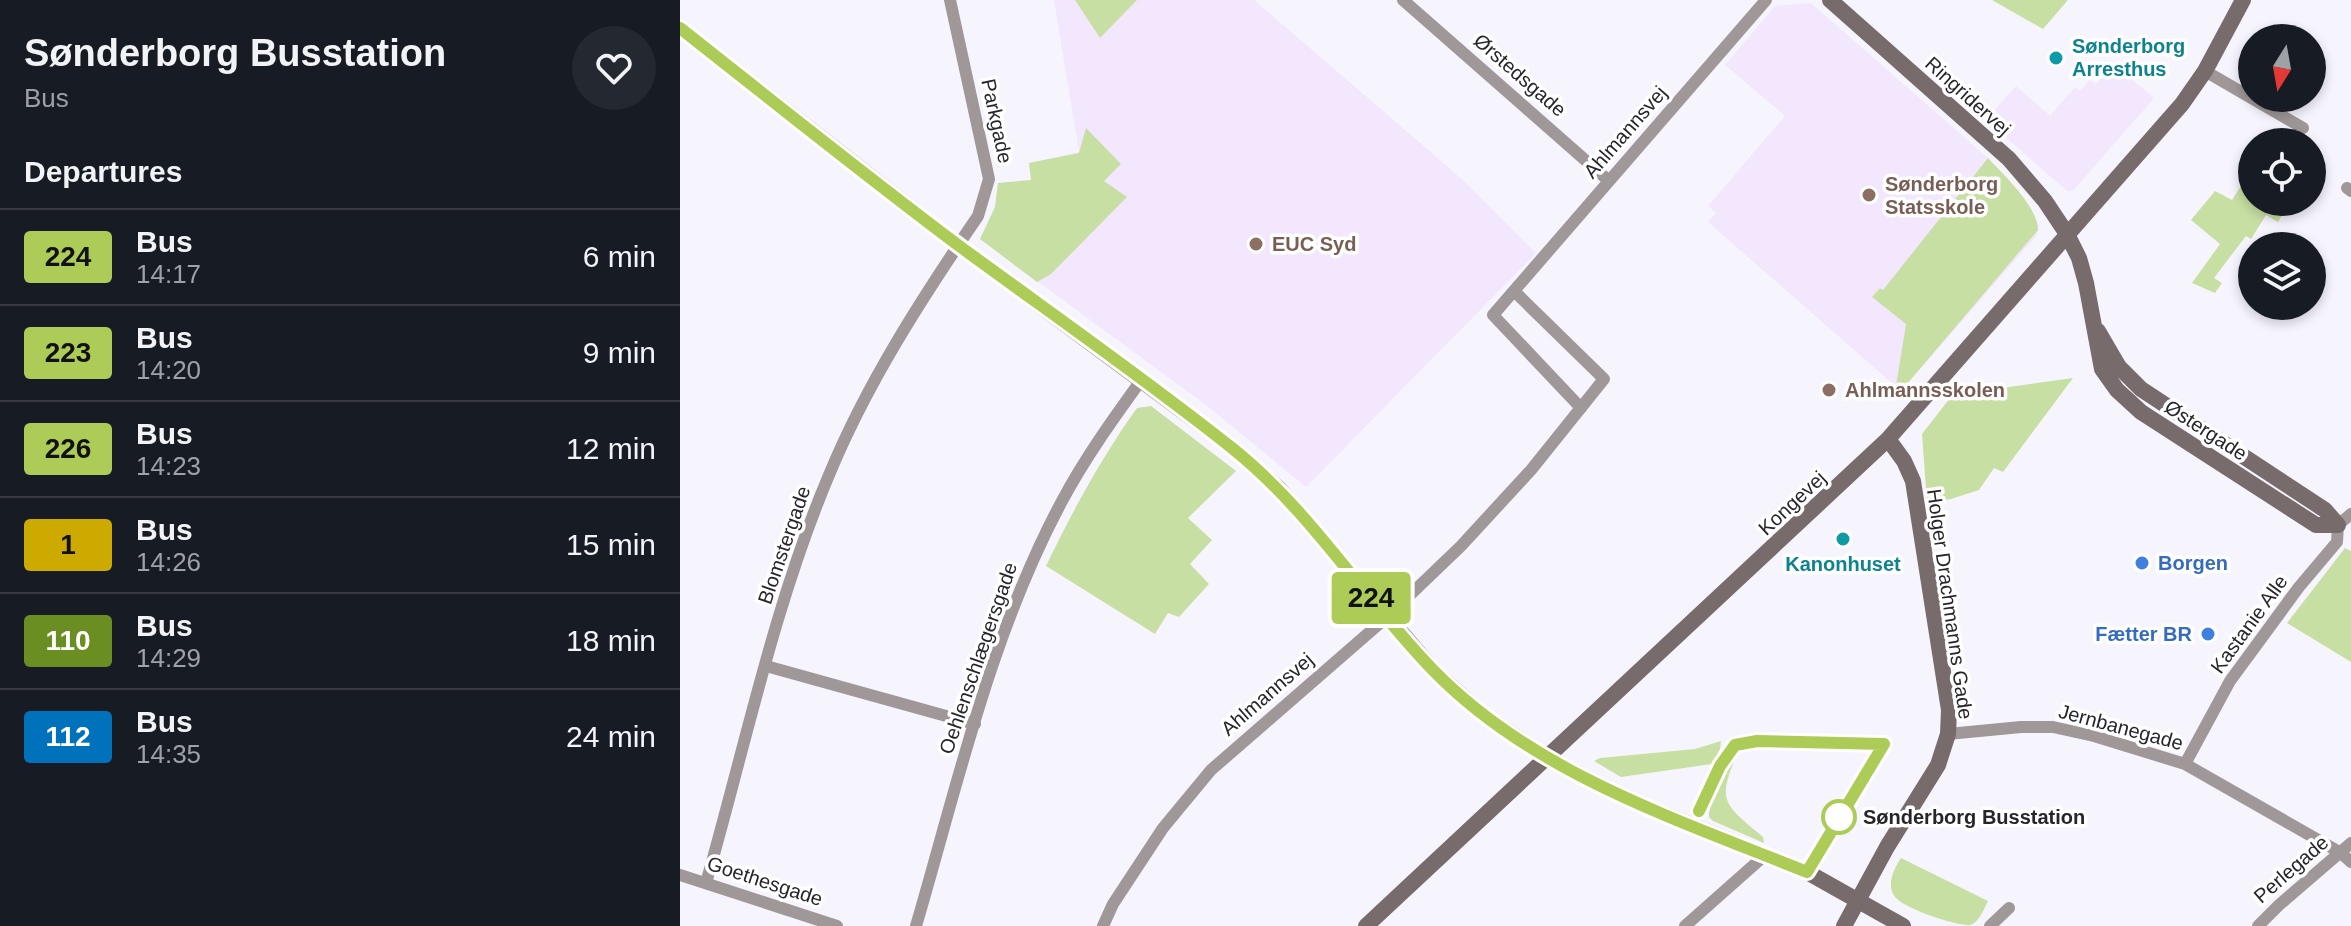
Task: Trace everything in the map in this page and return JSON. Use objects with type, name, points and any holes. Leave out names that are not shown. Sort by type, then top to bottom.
[{"type":"street","name":"Parkgade","points":[[950,0],[989,179],[978,216],[958,245]]},
{"type":"street","name":"Ørstedsgade","points":[[1403,0],[1609,181]]},
{"type":"street","name":"Ahlmannsvej","points":[[1581,408],[1493,315],[1766,0]]},
{"type":"street","name":"Ringridervej","points":[[1830,0],[2009,159],[2045,201],[2067,234]]},
{"type":"street","name":"Kongevej","points":[[1366,926],[1888,439],[2182,104],[2205,71],[2243,0]]},
{"type":"street","points":[[680,28],[958,245],[1234,449],[1279,489],[1434,671],[1482,714],[1547,758],[1629,800],[1807,872],[1903,926]]},
{"type":"street","points":[[2205,71],[2303,128]]},
{"type":"street","name":"Østergade","points":[[2067,234],[2086,283],[2102,369],[2117,390],[2141,412],[2316,525],[2344,520]]},
{"type":"street","name":"Blomstergade","points":[[706,883],[801,545],[855,417],[958,245]]},
{"type":"street","name":"Ahlmannsvej","points":[[1103,926],[1113,904],[1163,828],[1211,770],[1387,617],[1461,546],[1531,470],[1604,379],[1514,291]]},
{"type":"street","name":"Østergade","points":[[2095,326],[2125,373],[2141,389],[2344,520],[2351,537]]},
{"type":"street","points":[[2102,369],[2125,373],[2117,390]]},
{"type":"street","name":"Oehlenschlægersgade","points":[[916,926],[1004,633],[1037,552],[1095,443],[1142,379]]},
{"type":"street","name":"Holger Drachmanns Gade","points":[[1888,439],[1904,461],[1913,481],[1949,710],[1948,734]]},
{"type":"street","name":"Kastanie Alle","points":[[2185,764],[2230,681],[2299,587],[2337,542],[2344,520]]},
{"type":"street","points":[[766,666],[975,724]]},
{"type":"street","name":"Jernbanegade","points":[[1948,734],[2053,727],[2185,764],[2346,857]]},
{"type":"street","points":[[1844,926],[1856,900],[1938,765],[1948,734]]},
{"type":"street","name":"Perlegade","points":[[2258,926],[2279,905],[2346,857],[2351,843]]},
{"type":"street","points":[[1685,926],[1764,856]]},
{"type":"street","name":"Goethesgade","points":[[680,875],[837,926]]},
{"type":"street","points":[[1990,926],[2009,908]]},
{"type":"shaded area","name":"EUC Syd","points":[[1054,0],[1254,0],[1462,179],[1536,253],[1306,487],[1206,405],[980,239],[995,207],[998,183],[1031,180],[1029,163],[1079,152]]},
{"type":"shaded area","name":"Sønderborg Statsskole","points":[[1811,3],[1988,158],[2032,211],[2039,226],[2037,235],[1901,391],[1708,222],[1716,213],[1708,206],[1785,116],[1725,65],[1775,6]]},
{"type":"shaded area","name":"Sønderborg Statsskole","points":[[2114,64],[2154,98],[2073,191],[2067,191],[1986,120],[2016,86],[2050,116],[2075,87],[2080,91],[2090,80],[2096,84]]},
{"type":"green space","points":[[1075,0],[1137,0],[1100,38]]},
{"type":"green space","points":[[1992,0],[2068,0],[2043,29]]},
{"type":"green space","points":[[1086,128],[1121,164],[1104,181],[1127,197],[1051,274],[1037,282],[980,239],[995,207],[998,183],[1031,180],[1029,163],[1079,153]]},
{"type":"green space","points":[[1988,158],[2026,202],[2037,221],[2038,230],[1901,391],[1896,386],[1906,324],[1872,297],[1880,288],[1883,290]]},
{"type":"green space","points":[[2238,190],[2238,216],[2265,216],[2255,232],[2238,232],[2238,246],[2214,278],[2222,283],[2215,293],[2192,283],[2220,244],[2191,220],[2215,191],[2232,200]]},
{"type":"green space","points":[[2268,216],[2282,216],[2278,222]]},
{"type":"green space","points":[[2073,378],[2003,472],[1994,468],[1979,490],[1927,503],[1922,434],[1957,389],[1980,391]]},
{"type":"green space","points":[[1151,406],[1236,471],[1188,518],[1212,540],[1190,564],[1209,584],[1179,617],[1168,613],[1155,634],[1046,566],[1111,446],[1137,408]]},
{"type":"green space","points":[[2345,548],[2351,551],[2351,662],[2287,623]]},
{"type":"green space","points":[[1721,741],[1712,764],[1621,777],[1594,761],[1695,749]]},
{"type":"green space","points":[[1738,752],[1727,781],[1727,800],[1739,816],[1763,837],[1764,843],[1709,817],[1715,791]]},
{"type":"green space","points":[[1901,858],[1988,901],[1979,918],[1970,925],[1954,923],[1901,902],[1893,894],[1891,883]]},
{"type":"bus line","name":"224","points":[[680,28],[958,245],[1234,449],[1279,489],[1434,671],[1482,714],[1547,758],[1629,800],[1807,872],[1884,744],[1757,741],[1735,745],[1720,766],[1699,811]]},
{"type":"place","name":"Sønderborg Arresthus","points":[[2056,58]]},
{"type":"place","name":"Sønderborg Statsskole","points":[[1869,195]]},
{"type":"place","name":"EUC Syd","points":[[1256,244]]},
{"type":"place","name":"Ahlmannsskolen","points":[[1829,390]]},
{"type":"place","name":"Kanonhuset","points":[[1843,539]]},
{"type":"place","name":"Borgen","points":[[2142,563]]},
{"type":"place","name":"Fætter BR","points":[[2208,634]]},
{"type":"place","name":"Sønderborg Busstation","points":[[1839,817]]}]
